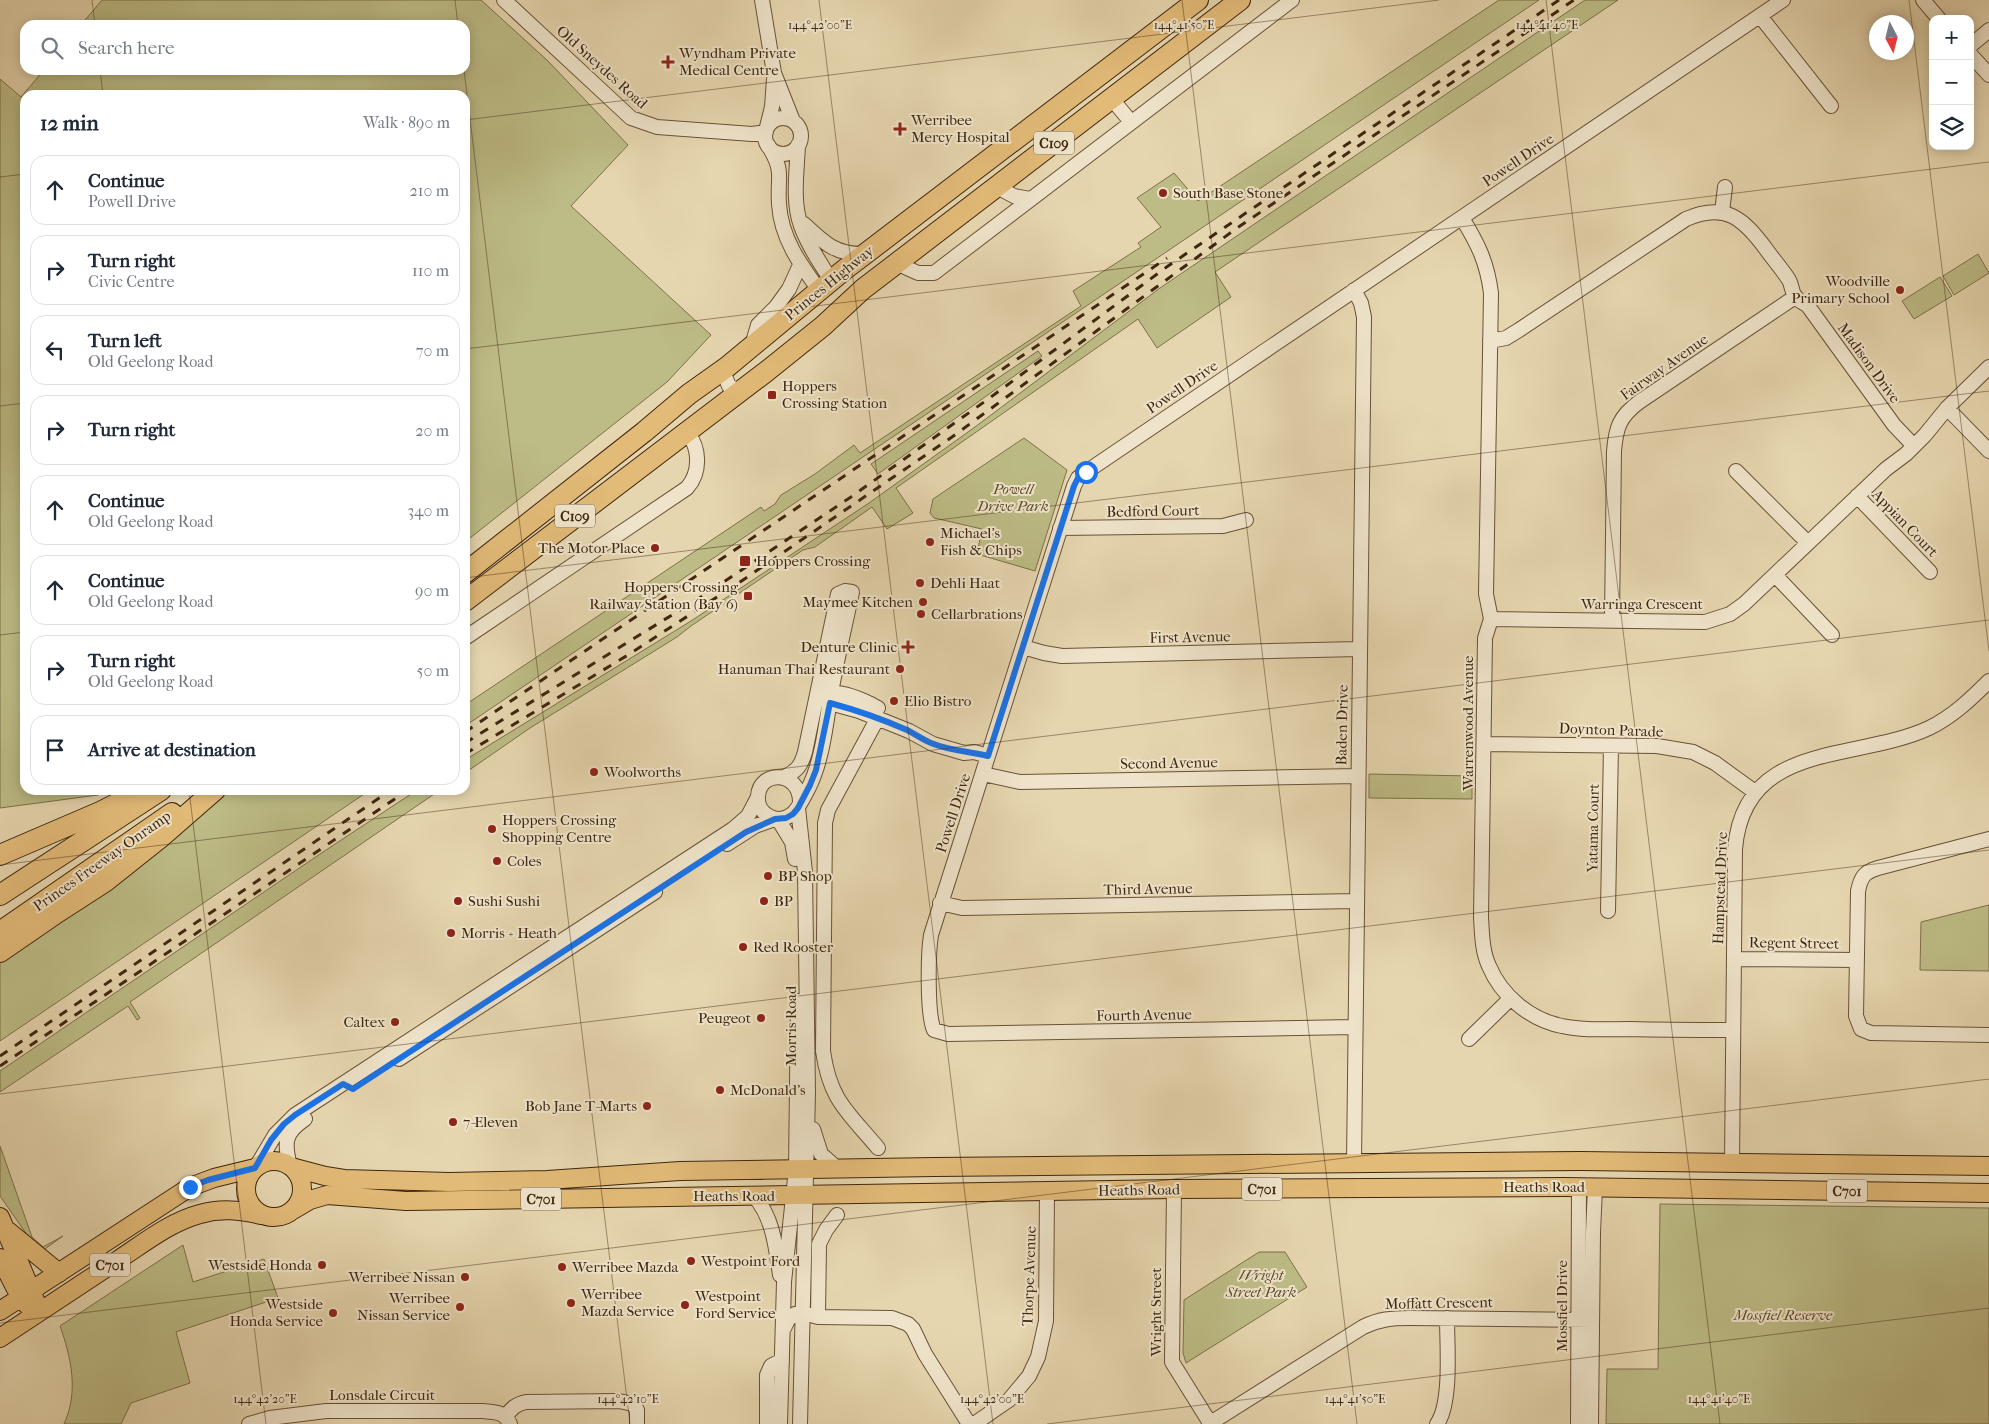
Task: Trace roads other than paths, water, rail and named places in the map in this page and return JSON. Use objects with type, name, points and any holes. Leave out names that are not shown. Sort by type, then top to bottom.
[{"type":"highway","name":"Princes Highway","points":[[470,597],[781,360],[896,263],[1240,0]]},
{"type":"highway","name":"Princes Highway","points":[[470,569],[644,432],[689,394],[726,370],[825,285],[1193,3]]},
{"type":"highway","points":[[1193,3],[1206,26]]},
{"type":"highway","points":[[1094,80],[1111,98]]},
{"type":"highway","points":[[825,285],[842,307]]},
{"type":"highway","points":[[719,406],[719,387],[726,370]]},
{"type":"highway","points":[[644,432],[672,426],[687,432]]},
{"type":"highway","points":[[0,856],[134,795]]},
{"type":"highway","points":[[0,895],[153,795]]},
{"type":"highway","name":"Princes Freeway Onramp","points":[[0,932],[197,795]]},
{"type":"highway","points":[[0,952],[106,881],[160,838],[209,795]]},
{"type":"main road","name":"C701","points":[[0,1311],[190,1187],[273,1161],[291,1166]]},
{"type":"main road","name":"Heaths Road","points":[[291,1166],[314,1174],[344,1178],[449,1182],[547,1180],[673,1172],[1048,1166],[1580,1161],[1989,1166]]},
{"type":"main road","points":[[1580,1161],[1587,1187]]},
{"type":"main road","points":[[1587,1187],[1598,1161]]},
{"type":"main road","points":[[1732,1163],[1732,1189]]},
{"type":"main road","points":[[291,1166],[298,1174],[302,1188],[299,1202],[293,1210]]},
{"type":"main road","points":[[1047,1191],[1048,1166]]},
{"type":"main road","points":[[256,1167],[247,1179],[245,1192],[250,1205],[260,1214]]},
{"type":"main road","name":"Heaths Road","points":[[293,1210],[315,1198],[334,1195],[406,1201],[1174,1189],[1587,1187],[1989,1193]]},
{"type":"main road","name":"C701","points":[[0,1338],[154,1236],[183,1220],[199,1214],[222,1210],[237,1210],[268,1217],[280,1217],[293,1210]]},
{"type":"main road","points":[[4,1224],[59,1273]]},
{"type":"main road","points":[[4,1224],[26,1293]]},
{"type":"main road","points":[[0,1258],[38,1312]]},
{"type":"street","name":"Old Sneydes Road","points":[[504,0],[631,118],[657,127],[764,136]]},
{"type":"street","points":[[762,0],[774,73],[793,121],[800,131],[796,195],[800,220],[825,285]]},
{"type":"street","points":[[896,263],[918,273],[934,273],[1292,0]]},
{"type":"street","name":"Powell Drive","points":[[934,1030],[931,1018],[929,949],[931,935],[1060,528],[1078,478],[1783,0]]},
{"type":"street","points":[[1923,0],[1936,15]]},
{"type":"street","points":[[1760,16],[1831,106]]},
{"type":"street","points":[[1974,43],[1989,30]]},
{"type":"street","points":[[1974,58],[1989,75]]},
{"type":"street","points":[[774,73],[772,108],[764,136],[778,161],[780,171],[779,204],[782,219],[788,242],[800,265],[825,285]]},
{"type":"street","points":[[1111,98],[1131,122]]},
{"type":"street","points":[[764,136],[771,123],[782,118],[793,121]]},
{"type":"street","points":[[764,136],[772,150],[783,154],[789,153],[798,145]]},
{"type":"street","points":[[997,187],[1014,196],[1030,199]]},
{"type":"street","points":[[1490,341],[1506,338],[1519,330],[1686,218],[1705,212],[1722,212],[1725,187]]},
{"type":"street","name":"Madison Drive","points":[[1722,212],[1735,216],[1757,236],[1790,281],[1795,297],[1808,306],[1894,425],[1910,442]]},
{"type":"street","name":"Warrenwood Avenue","points":[[1462,218],[1483,255],[1489,274],[1491,293],[1486,594],[1491,619],[1485,638],[1481,917],[1483,945],[1488,965],[1498,983],[1524,1010],[1542,1020],[1561,1026],[1589,1029],[1733,1030]]},
{"type":"street","points":[[800,220],[823,242],[839,252],[865,254]]},
{"type":"street","points":[[752,347],[758,326],[776,307],[789,289],[800,265]]},
{"type":"street","name":"Baden Drive","points":[[1354,290],[1361,303],[1364,317],[1354,1027],[1354,1163]]},
{"type":"street","name":"Fairway Avenue","points":[[1612,620],[1614,451],[1616,432],[1621,419],[1639,402],[1795,297]]},
{"type":"street","name":"Warringa Crescent","points":[[1491,619],[1705,622],[1730,614],[1744,604],[1858,496],[1910,442],[1989,367]]},
{"type":"street","points":[[726,370],[729,386],[740,391]]},
{"type":"street","points":[[1942,413],[1989,452]]},
{"type":"street","points":[[470,635],[688,488],[693,482],[697,468],[694,441],[687,432]]},
{"type":"street","points":[[1736,471],[1808,543]]},
{"type":"street","name":"Appian Court","points":[[1858,496],[1930,572]]},
{"type":"street","name":"Bedford Court","points":[[1060,528],[1223,526],[1246,520]]},
{"type":"street","points":[[1775,575],[1832,635]]},
{"type":"street","points":[[256,1167],[271,1140],[284,1124],[295,1115],[379,1066],[627,905],[746,832],[793,814],[810,785],[816,770],[826,696],[836,601],[838,594],[845,591],[852,592],[826,696],[800,766],[796,771],[784,777],[771,778],[765,782],[748,816],[733,829],[627,905]]},
{"type":"street","name":"First Avenue","points":[[1023,647],[1062,656],[1359,649]]},
{"type":"street","name":"Hampstead Drive","points":[[1732,1163],[1737,830],[1743,812],[1755,792],[1770,777],[1802,761],[1908,735],[1928,728],[1948,717],[1989,681]]},
{"type":"street","points":[[826,696],[854,696],[868,711]]},
{"type":"street","points":[[826,696],[868,711]]},
{"type":"street","name":"Second Avenue","points":[[868,711],[933,744],[964,753],[974,752],[985,765],[1020,782],[1358,776]]},
{"type":"street","name":"Morris Road","points":[[868,711],[875,723],[828,810],[825,823],[822,1051],[830,1084],[838,1099],[846,1112],[878,1148]]},
{"type":"street","name":"Doynton Parade","points":[[1484,744],[1657,746],[1693,752],[1715,763],[1755,792]]},
{"type":"street","name":"Yatama Court","points":[[1608,911],[1611,746]]},
{"type":"street","points":[[784,777],[797,786],[800,794],[799,805]]},
{"type":"street","points":[[758,797],[762,811],[777,819]]},
{"type":"street","name":"Morris Road","points":[[780,1424],[783,1293],[799,1196],[808,1106],[805,872],[799,805]]},
{"type":"street","name":"Morris Road","points":[[777,819],[792,842],[796,864],[802,1169]]},
{"type":"street","name":"Regent Street","points":[[1734,959],[1857,960],[1859,874],[1989,839]]},
{"type":"street","name":"Third Avenue","points":[[940,903],[962,908],[1356,901]]},
{"type":"street","points":[[1857,960],[1856,1033],[1989,1035]]},
{"type":"street","points":[[1469,1039],[1511,998]]},
{"type":"street","name":"Fourth Avenue","points":[[934,1030],[948,1034],[1354,1027]]},
{"type":"street","points":[[291,1166],[286,1145],[291,1130],[349,1084]]},
{"type":"street","points":[[808,1106],[816,1143],[821,1154],[838,1169]]},
{"type":"street","name":"Mossfiel Drive","points":[[1578,1424],[1593,1233],[1587,1187]]},
{"type":"street","name":"Wright Street","points":[[1174,1189],[1172,1362],[1210,1424]]},
{"type":"street","name":"Thorpe Avenue","points":[[974,1424],[1009,1400],[1029,1376],[1038,1357],[1046,1321],[1047,1191]]},
{"type":"street","points":[[754,1196],[763,1208],[771,1229],[783,1293]]},
{"type":"street","name":"Morris Road","points":[[799,1196],[804,1313],[800,1424]]},
{"type":"street","points":[[818,1317],[819,1244],[826,1230],[838,1215]]},
{"type":"street","points":[[783,1330],[789,1318],[795,1314],[804,1313],[818,1317],[892,1318],[908,1324],[969,1424]]},
{"type":"street","points":[[803,1337],[807,1325],[818,1317]]},
{"type":"street","name":"Moffatt Crescent","points":[[1210,1424],[1363,1327],[1376,1321],[1387,1318],[1586,1320]]},
{"type":"street","points":[[1437,1424],[1444,1408],[1446,1394],[1447,1318]]},
{"type":"street","name":"Mossfiel Drive","points":[[1586,1320],[1591,1424]]},
{"type":"street","points":[[767,1424],[767,1375],[771,1366],[782,1360]]},
{"type":"street","points":[[508,1420],[513,1407],[519,1403],[619,1401],[633,1404],[637,1410],[638,1424]]},
{"type":"street","name":"Lonsdale Circuit","points":[[249,1424],[270,1418],[326,1411],[483,1411],[496,1412],[508,1420]]},
{"type":"railway","points":[[470,740],[701,597],[851,497],[991,397],[1168,266],[1559,0]]},
{"type":"railway","points":[[470,751],[628,655],[740,582],[952,437],[1237,228],[1574,0]]},
{"type":"railway","points":[[470,729],[1167,258]]},
{"type":"railway","points":[[0,1056],[384,795]]},
{"type":"railway","points":[[0,1066],[401,795]]},
{"type":"place","name":"Wyndham Private Medical Centre","points":[[668,62]]},
{"type":"place","name":"Werribee Mercy Hospital","points":[[900,129]]},
{"type":"place","name":"South Base Stone","points":[[1163,193]]},
{"type":"place","name":"Woodville Primary School","points":[[1900,290]]},
{"type":"place","name":"Hoppers Crossing Station","points":[[772,395]]},
{"type":"place","name":"Michael's Fish & Chips","points":[[930,542]]},
{"type":"place","name":"The Motor Place","points":[[655,548]]},
{"type":"place","name":"Hoppers Crossing","points":[[745,561]]},
{"type":"place","name":"Dehli Haat","points":[[920,583]]},
{"type":"place","name":"Hoppers Crossing Railway Station (Bay 6)","points":[[748,596]]},
{"type":"place","name":"Maymee Kitchen","points":[[923,602]]},
{"type":"place","name":"Cellarbrations","points":[[921,614]]},
{"type":"place","name":"Denture Clinic","points":[[908,647]]},
{"type":"place","name":"Hanuman Thai Restaurant","points":[[900,669]]},
{"type":"place","name":"Elio Bistro","points":[[894,701]]},
{"type":"place","name":"Woolworths","points":[[594,772]]},
{"type":"place","name":"Hoppers Crossing Shopping Centre","points":[[492,829]]},
{"type":"place","name":"Coles","points":[[497,861]]},
{"type":"place","name":"BP Shop","points":[[768,876]]},
{"type":"place","name":"Sushi Sushi","points":[[458,901]]},
{"type":"place","name":"BP","points":[[764,901]]},
{"type":"place","name":"Morris + Heath","points":[[451,933]]},
{"type":"place","name":"Red Rooster","points":[[743,947]]},
{"type":"place","name":"Peugeot","points":[[761,1018]]},
{"type":"place","name":"Caltex","points":[[395,1022]]},
{"type":"place","name":"McDonald's","points":[[720,1090]]},
{"type":"place","name":"Bob Jane T-Marts","points":[[647,1106]]},
{"type":"place","name":"7-Eleven","points":[[453,1122]]},
{"type":"place","name":"Westpoint Ford","points":[[691,1261]]},
{"type":"place","name":"Westside Honda","points":[[322,1265]]},
{"type":"place","name":"Werribee Mazda","points":[[562,1267]]},
{"type":"place","name":"Werribee Nissan","points":[[465,1277]]},
{"type":"place","name":"Werribee Mazda Service","points":[[571,1303]]},
{"type":"place","name":"Westpoint Ford Service","points":[[685,1305]]},
{"type":"place","name":"Werribee Nissan Service","points":[[460,1307]]},
{"type":"place","name":"Westside Honda Service","points":[[333,1313]]},
{"type":"park label","name":"Powell Drive Park","points":[[1013,498]]},
{"type":"park label","name":"Wright Street Park","points":[[1261,1284]]},
{"type":"park label","name":"Mossfiel Reserve","points":[[1783,1315]]}]
